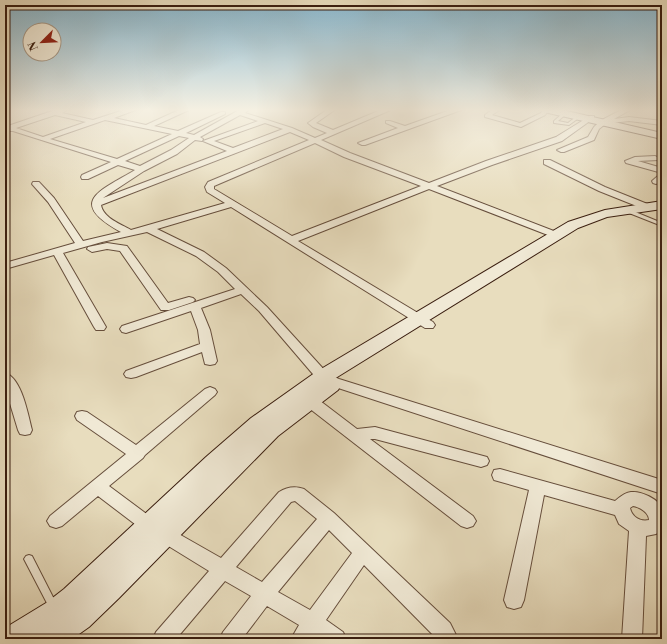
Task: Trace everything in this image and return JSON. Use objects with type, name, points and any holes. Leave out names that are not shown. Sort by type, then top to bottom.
[{"type":"street","points":[[85,177],[167,139]]},
{"type":"street","points":[[174,152],[191,139]]},
{"type":"street","points":[[201,139],[234,151]]},
{"type":"street","points":[[126,232],[98,214],[96,204],[99,197],[141,169],[174,152],[214,139]]},
{"type":"street","points":[[96,204],[264,139]]},
{"type":"street","points":[[362,143],[373,139]]},
{"type":"street","points":[[291,240],[489,163],[559,139]]},
{"type":"street","points":[[561,150],[588,139]]},
{"type":"street","points":[[43,140],[141,169]]},
{"type":"street","points":[[424,322],[232,204],[210,190],[209,187],[211,184],[316,140],[347,155],[556,235]]},
{"type":"street","points":[[645,155],[659,159]]},
{"type":"street","points":[[659,159],[635,159],[629,161],[662,171]]},
{"type":"street","points":[[547,162],[646,209]]},
{"type":"street","points":[[36,184],[51,200],[81,245]]},
{"type":"street","points":[[58,255],[100,239],[126,232],[148,229],[232,204]]},
{"type":"street","points":[[424,322],[556,235],[580,221],[646,209]]},
{"type":"street","points":[[48,639],[79,616],[158,531],[274,420],[329,380],[579,231],[601,222],[646,209]]},
{"type":"street","points":[[148,229],[200,254],[222,270],[263,309],[329,380],[662,487]]},
{"type":"street","points":[[5,266],[107,246],[123,248],[165,308],[218,299],[243,290]]},
{"type":"street","points":[[58,255],[100,327]]},
{"type":"street","points":[[126,329],[196,303]]},
{"type":"street","points":[[196,303],[204,330],[210,361]]},
{"type":"street","points":[[131,374],[207,346]]},
{"type":"street","points":[[5,378],[12,386],[25,430]]},
{"type":"street","points":[[274,420],[310,401],[329,380]]},
{"type":"street","points":[[56,521],[138,454],[210,392]]},
{"type":"street","points":[[310,401],[467,521]]},
{"type":"street","points":[[82,416],[138,454]]},
{"type":"street","points":[[354,434],[375,433],[481,461]]},
{"type":"street","points":[[500,475],[621,510]]},
{"type":"street","points":[[639,500],[640,480]]},
{"type":"street","points":[[514,600],[538,486]]},
{"type":"street","points":[[98,487],[158,531],[221,570],[313,623],[336,639]]},
{"type":"street","points":[[163,639],[221,570],[288,495],[298,494],[328,518],[362,553],[443,630],[448,639]]},
{"type":"street","points":[[628,500],[639,500],[654,511],[659,525],[649,528],[638,527],[626,520],[621,510],[624,502],[628,500]]},
{"type":"street","points":[[230,639],[264,594],[328,518]]},
{"type":"street","points":[[632,639],[638,527]]},
{"type":"street","points":[[13,639],[56,613],[98,576],[158,531]]},
{"type":"street","points":[[301,639],[362,553]]},
{"type":"lane","points":[[646,209],[662,225]]},
{"type":"lane","points":[[29,559],[56,613]]}]
